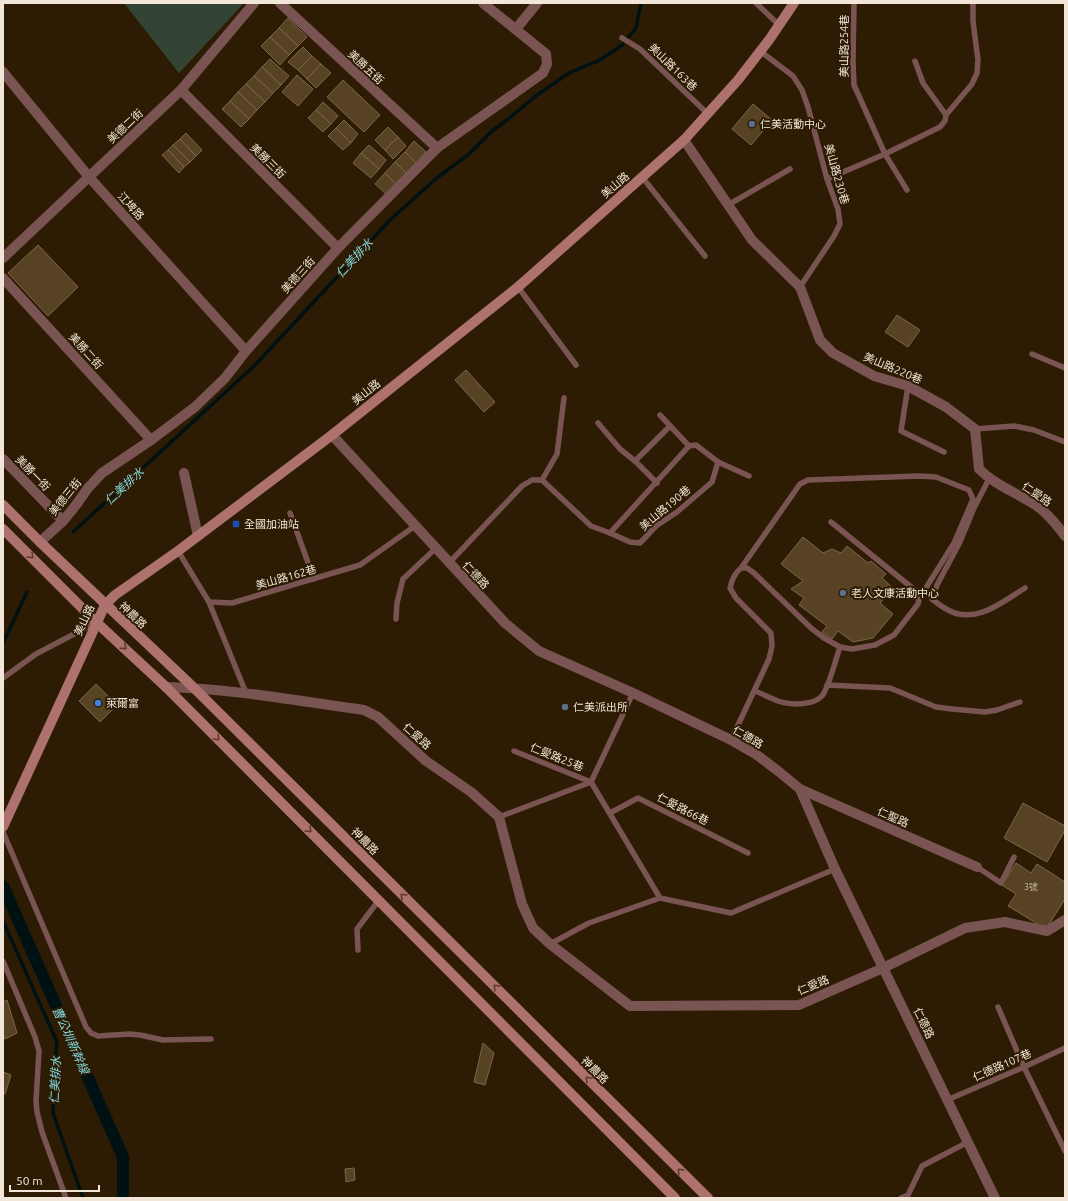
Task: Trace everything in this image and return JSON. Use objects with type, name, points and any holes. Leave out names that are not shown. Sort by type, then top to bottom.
[{"type":"street","name":"美德二街","points":[[3,258],[181,90],[254,3]]},
{"type":"street","name":"美勝五街","points":[[280,3],[437,148]]},
{"type":"street","points":[[483,3],[516,29],[537,3]]},
{"type":"street","name":"美山路","points":[[3,827],[105,605],[115,595],[178,551],[332,435],[518,287],[684,140],[738,80],[780,25],[794,3]]},
{"type":"street","name":"美德三街","points":[[40,542],[63,521],[88,488],[102,473],[151,440],[195,407],[225,378],[246,352],[338,248],[437,148],[543,73],[547,64],[546,54],[516,29]]},
{"type":"street","name":"江埤路","points":[[3,72],[89,177],[246,352]]},
{"type":"street","name":"美勝三街","points":[[181,90],[338,248]]},
{"type":"street","name":"美山路220巷","points":[[684,140],[752,240],[800,287],[820,340],[833,353],[874,376],[908,386],[946,407],[975,429]]},
{"type":"street","name":"美勝二街","points":[[3,278],[151,440]]},
{"type":"street","points":[[975,429],[979,469],[989,479]]},
{"type":"street","name":"仁德路","points":[[332,435],[504,623],[539,651],[633,693],[731,740],[757,755],[800,789],[835,869],[995,1198]]},
{"type":"street","name":"美勝一街","points":[[3,459],[63,521]]},
{"type":"street","points":[[184,473],[198,536]]},
{"type":"street","name":"仁愛路","points":[[989,479],[1037,506],[1056,524],[1065,536]]},
{"type":"street","name":"神農路","points":[[3,505],[105,605],[193,687],[708,1198]]},
{"type":"street","points":[[3,529],[96,622],[166,687],[675,1198]]},
{"type":"street","name":"仁愛路","points":[[166,687],[193,687],[246,693],[364,710],[378,717],[426,761],[471,792],[499,817],[522,904],[533,928],[550,944],[630,1006],[799,1005],[883,968],[965,928],[1005,922],[1047,930],[1065,920]]},
{"type":"street","name":"仁聖路","points":[[800,789],[977,867]]},
{"type":"lane","points":[[756,3],[780,25]]},
{"type":"lane","name":"美山路254巷","points":[[854,3],[854,84],[885,154],[907,190]]},
{"type":"lane","points":[[827,179],[885,154],[940,127],[945,121],[946,115],[972,84],[977,73],[978,60],[973,21],[973,3]]},
{"type":"lane","name":"美山路163巷","points":[[622,38],[640,49],[708,114]]},
{"type":"lane","name":"美山路230巷","points":[[760,51],[793,76],[802,90],[808,106],[827,179],[838,209],[840,224],[834,236],[800,287]]},
{"type":"lane","points":[[915,62],[924,83],[946,115]]},
{"type":"lane","points":[[728,205],[790,169]]},
{"type":"lane","points":[[642,177],[705,256]]},
{"type":"lane","points":[[518,287],[576,365]]},
{"type":"lane","points":[[1032,354],[1065,368]]},
{"type":"lane","points":[[908,386],[901,431],[944,452]]},
{"type":"lane","points":[[449,564],[522,486],[532,480],[542,480],[557,454],[564,398]]},
{"type":"lane","points":[[660,415],[689,446]]},
{"type":"lane","points":[[598,423],[620,449],[635,461],[657,483]]},
{"type":"lane","points":[[635,461],[670,426]]},
{"type":"lane","points":[[975,429],[1014,426],[1034,430],[1065,442]]},
{"type":"lane","points":[[610,533],[689,446],[696,444],[718,462],[749,476]]},
{"type":"lane","name":"美山路190巷","points":[[542,480],[591,526],[630,542],[640,543],[656,526],[677,512],[712,482],[718,462]]},
{"type":"lane","points":[[731,740],[769,659],[772,646],[771,634],[736,598],[730,588],[732,580],[736,572],[741,568],[800,484],[808,480],[919,476],[936,477],[968,490],[973,499],[954,543],[919,599],[918,604],[894,635],[875,645],[852,649],[840,646],[824,638],[811,628],[754,573],[747,568],[741,568]]},
{"type":"lane","points":[[989,479],[932,599],[948,611],[963,615],[975,615],[990,609],[1025,588]]},
{"type":"lane","points":[[290,513],[314,579]]},
{"type":"lane","points":[[831,522],[916,591],[919,599]]},
{"type":"lane","name":"美山路162巷","points":[[208,602],[232,603],[360,565],[414,526]]},
{"type":"lane","points":[[396,619],[397,602],[403,579],[435,549]]},
{"type":"lane","points":[[178,551],[208,602],[246,693]]},
{"type":"lane","points":[[3,678],[36,654],[96,622]]},
{"type":"lane","points":[[755,691],[779,702],[801,704],[813,702],[822,696],[840,646]]},
{"type":"lane","points":[[827,685],[890,688],[936,707],[984,712],[998,710],[1020,702]]},
{"type":"lane","points":[[499,817],[591,782],[633,693]]},
{"type":"lane","name":"仁愛路25巷","points":[[514,751],[591,782]]},
{"type":"lane","points":[[591,782],[660,898]]},
{"type":"lane","name":"仁愛路66巷","points":[[610,813],[638,798],[748,854]]},
{"type":"lane","points":[[3,832],[86,1027],[91,1033],[98,1036],[140,1035],[163,1040],[211,1039]]},
{"type":"lane","points":[[977,867],[1002,883],[1014,857]]},
{"type":"lane","points":[[550,944],[589,923],[660,898],[731,913],[835,869]]},
{"type":"lane","points":[[358,950],[357,929],[379,900]]},
{"type":"lane","points":[[3,961],[35,1037],[39,1051],[36,1101],[37,1112],[42,1132],[66,1198]]},
{"type":"lane","points":[[998,1007],[1024,1067],[1065,1152]]},
{"type":"lane","name":"仁德路107巷","points":[[947,1100],[1065,1048]]},
{"type":"lane","points":[[901,1198],[908,1195],[922,1166],[968,1142]]},
{"type":"green space","points":[[124,3],[244,3],[179,73]]},
{"type":"building","points":[[288,18],[307,37],[298,46],[279,28]]},
{"type":"building","points":[[279,28],[298,46],[289,55],[270,37]]},
{"type":"building","points":[[270,37],[289,55],[280,65],[261,46]]},
{"type":"building","points":[[303,47],[312,56],[298,70],[288,62]]},
{"type":"building","points":[[312,56],[321,64],[307,79],[298,70]]},
{"type":"building","points":[[270,59],[289,76],[281,85],[262,67]]},
{"type":"building","points":[[321,64],[331,73],[316,88],[307,79]]},
{"type":"building","points":[[262,67],[281,85],[273,93],[254,76]]},
{"type":"building","points":[[297,75],[313,89],[298,106],[282,92]]},
{"type":"building","points":[[254,76],[273,93],[265,102],[246,84]]},
{"type":"building","points":[[343,80],[380,115],[364,132],[327,97]]},
{"type":"building","points":[[246,84],[265,102],[257,110],[238,92]]},
{"type":"building","points":[[238,92],[257,110],[249,119],[230,101]]},
{"type":"building","points":[[230,101],[249,119],[241,127],[222,109]]},
{"type":"building","points":[[323,102],[338,116],[331,124],[316,110]]},
{"type":"building","name":"仁美活動中心","points":[[753,104],[772,120],[751,145],[732,129]]},
{"type":"building","points":[[316,110],[331,124],[323,132],[308,118]]},
{"type":"building","points":[[344,120],[358,134],[351,143],[336,128]]},
{"type":"building","points":[[388,127],[398,137],[385,150],[375,140]]},
{"type":"building","points":[[336,128],[351,143],[343,150],[328,136]]},
{"type":"building","points":[[186,133],[202,150],[196,156],[180,139]]},
{"type":"building","points":[[398,137],[406,146],[393,159],[385,150]]},
{"type":"building","points":[[180,139],[196,156],[190,162],[173,145]]},
{"type":"building","points":[[414,141],[426,152],[416,163],[405,152]]},
{"type":"building","points":[[173,145],[190,162],[184,167],[168,150]]},
{"type":"building","points":[[369,145],[386,160],[379,169],[361,153]]},
{"type":"building","points":[[168,150],[184,167],[179,173],[162,155]]},
{"type":"building","points":[[405,152],[416,163],[406,173],[395,162]]},
{"type":"building","points":[[361,153],[379,169],[371,178],[353,163]]},
{"type":"building","points":[[395,162],[406,173],[396,184],[385,173]]},
{"type":"building","points":[[385,173],[396,184],[386,194],[375,184]]},
{"type":"building","points":[[38,245],[78,287],[48,316],[8,273]]},
{"type":"building","points":[[897,315],[920,330],[908,347],[885,332]]},
{"type":"building","points":[[466,370],[495,402],[484,412],[455,380]]},
{"type":"building","name":"老人文康活動中心","points":[[803,537],[823,553],[832,549],[841,553],[847,546],[868,563],[871,561],[886,574],[882,578],[893,588],[880,603],[893,614],[873,638],[853,642],[838,631],[832,639],[822,632],[827,626],[799,605],[804,598],[791,589],[803,581],[781,564]]},
{"type":"building","name":"萊爾富","points":[[96,684],[117,705],[100,722],[79,701]]},
{"type":"building","points":[[1023,803],[1065,826],[1065,830],[1047,862],[1004,838]]},
{"type":"building","points":[[1016,863],[1031,873],[1037,864],[1065,882],[1065,899],[1046,929],[1008,906],[1016,894],[1002,885]]},
{"type":"building","points":[[7,1000],[17,1033],[5,1039],[3,1033],[3,1002]]},
{"type":"building","points":[[483,1043],[494,1053],[485,1085],[474,1082]]},
{"type":"building","points":[[3,1072],[11,1075],[5,1094],[3,1094]]},
{"type":"building","points":[[354,1168],[355,1180],[346,1182],[345,1169]]},
{"type":"waterway","name":"仁美排水","points":[[73,532],[255,365],[391,219],[438,177],[469,154],[491,132],[537,95],[569,73],[600,60],[622,45],[636,28],[641,3]]},
{"type":"waterway","name":"仁美排水","points":[[3,643],[27,592]]},
{"type":"waterway","name":"曹公圳新幹線","points":[[3,886],[123,1157],[123,1198]]},
{"type":"waterway","name":"仁美排水","points":[[3,921],[57,1042],[53,1077],[53,1113],[83,1198]]},
{"type":"place","name":"仁美活動中心","points":[[752,124]]},
{"type":"place","name":"全國加油站","points":[[236,524]]},
{"type":"place","name":"老人文康活動中心","points":[[843,593]]},
{"type":"place","name":"萊爾富","points":[[98,703]]},
{"type":"place","name":"仁美派出所","points":[[565,707]]}]
